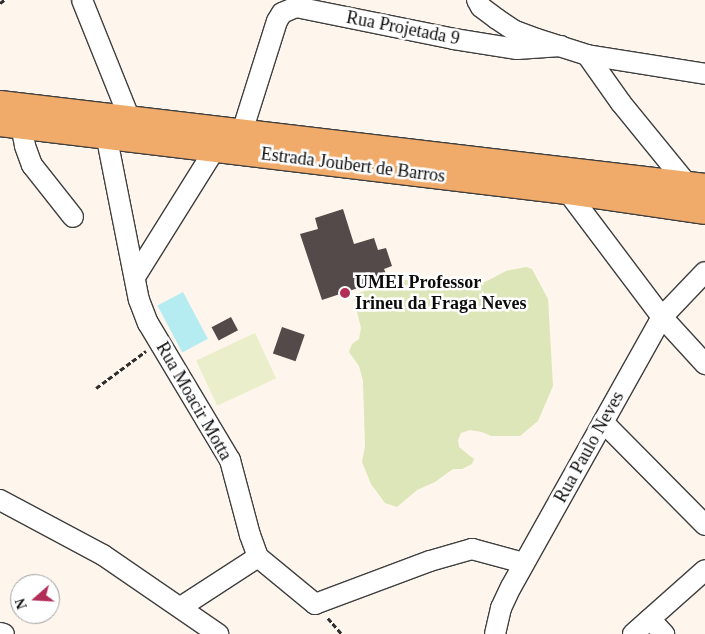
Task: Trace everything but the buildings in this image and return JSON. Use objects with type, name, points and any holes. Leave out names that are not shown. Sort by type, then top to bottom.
[{"type":"main road","name":"Estrada Joubert de Barros","points":[[0,104],[129,117],[696,186]]},
{"type":"main road","name":"Estrada Joubert de Barros","points":[[11,124],[567,190],[705,211]]},
{"type":"street","points":[[82,0],[129,117]]},
{"type":"street","points":[[477,0],[481,7],[515,31],[586,55],[705,74]]},
{"type":"street","name":"Rua Projetada 9","points":[[242,132],[278,21],[282,13],[296,7],[454,39],[517,48],[561,46]]},
{"type":"street","points":[[586,55],[621,103],[696,186]]},
{"type":"street","points":[[11,124],[25,146],[32,165],[73,217]]},
{"type":"street","name":"Rua Moacir Motta","points":[[106,134],[139,300],[148,323],[230,460],[250,535],[258,557]]},
{"type":"street","points":[[135,277],[215,149]]},
{"type":"street","points":[[567,190],[662,317],[705,364]]},
{"type":"street","name":"Rua Paulo Neves","points":[[495,634],[501,608],[524,563],[662,317],[705,272]]},
{"type":"street","points":[[603,422],[705,525]]},
{"type":"street","points":[[0,500],[103,555],[218,634]]},
{"type":"street","points":[[181,607],[258,557],[315,604],[430,561],[472,549],[524,563]]},
{"type":"street","points":[[633,634],[705,570]]},
{"type":"street","points":[[650,619],[664,634]]},
{"type":"street","points":[[0,633],[4,634]]},
{"type":"path","points":[[0,2],[4,0]]},
{"type":"path","points":[[96,388],[159,341]]},
{"type":"green space","points":[[526,267],[532,269],[548,299],[553,386],[538,421],[520,436],[491,436],[470,430],[461,433],[458,440],[459,447],[474,459],[472,464],[462,469],[453,469],[435,482],[417,490],[397,507],[385,503],[371,484],[362,462],[365,446],[363,381],[359,366],[349,352],[352,344],[359,339],[361,328],[353,295],[398,280],[423,280],[460,286],[485,282],[506,271]]},
{"type":"green space","points":[[255,333],[276,378],[217,406],[196,360]]},
{"type":"water","points":[[183,292],[208,339],[182,352],[157,306]]},
{"type":"place","name":"UMEI Professor Irineu da Fraga Neves","points":[[345,293]]}]
